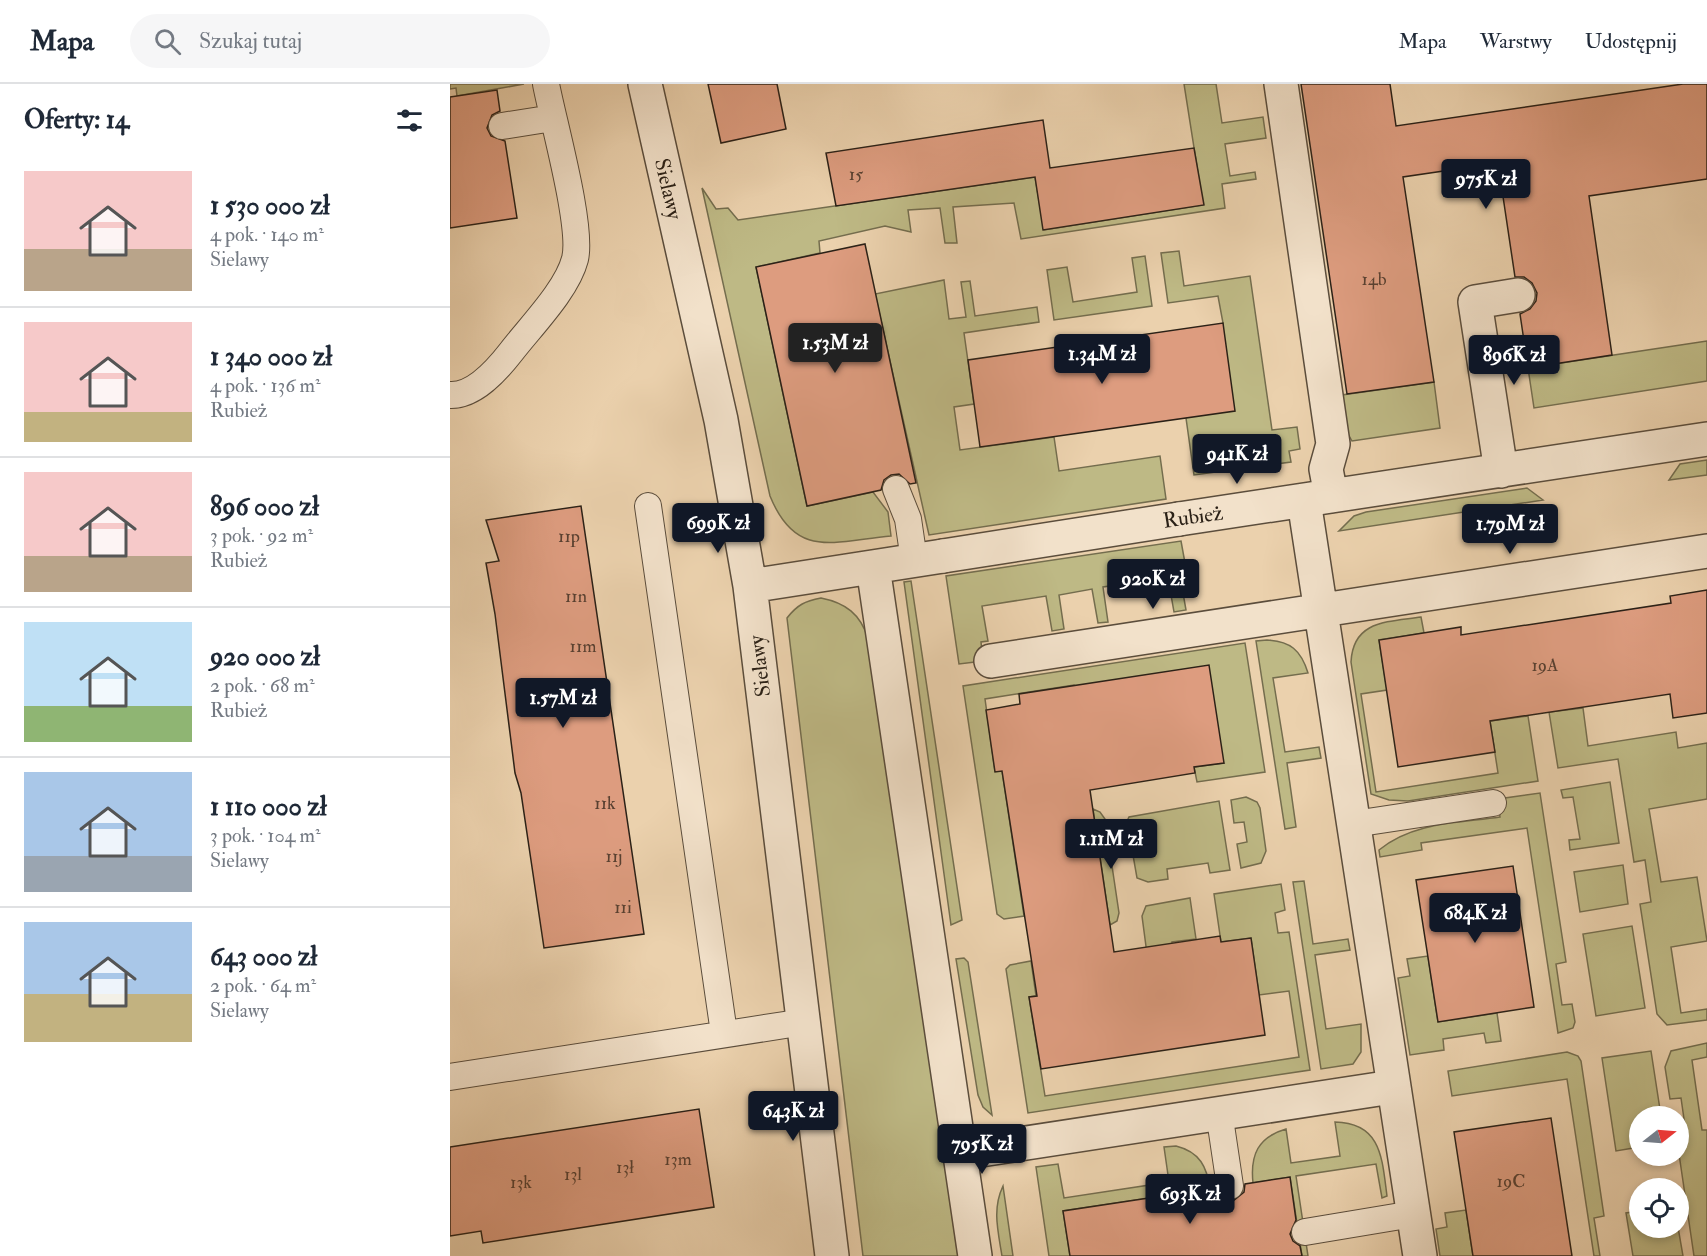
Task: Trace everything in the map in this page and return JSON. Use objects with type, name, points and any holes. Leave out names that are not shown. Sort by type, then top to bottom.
[{"type":"street","name":"Sielawy","points":[[645,84],[720,420],[750,586],[832,1256]]},
{"type":"street","points":[[1281,84],[1333,444],[1317,498],[1322,610],[1392,1087],[1420,1256]]},
{"type":"street","points":[[1501,471],[1475,303],[1518,296]]},
{"type":"street","name":"Rubież","points":[[750,586],[1707,439]]},
{"type":"street","points":[[991,661],[1707,551]]},
{"type":"street","points":[[873,567],[975,1256]]},
{"type":"street","points":[[961,1153],[1392,1087]]},
{"type":"lane","points":[[450,395],[460,395],[485,380],[502,364],[566,280],[575,258],[576,230],[546,84]]},
{"type":"lane","points":[[502,126],[553,118]]},
{"type":"lane","points":[[896,489],[928,558]]},
{"type":"lane","points":[[648,506],[724,1033]]},
{"type":"lane","points":[[1354,824],[1493,803]]},
{"type":"lane","points":[[450,1077],[804,1022]]},
{"type":"lane","points":[[1219,1113],[1230,1186]]},
{"type":"lane","points":[[1305,1232],[1413,1214]]},
{"type":"shaded area","points":[[450,84],[524,84],[457,96],[456,88],[450,89]]},
{"type":"shaded area","points":[[1184,84],[1216,84],[1222,123],[1263,117],[1266,138],[1225,144],[1230,176],[1255,172],[1256,179],[1222,184],[1225,208],[1021,239],[1014,203],[953,207],[957,243],[945,243],[940,208],[908,210],[911,232],[885,226],[819,241],[820,253],[756,267],[807,506],[873,492],[888,512],[891,536],[819,542],[805,538],[792,530],[780,516],[770,496],[702,188],[716,209],[728,208],[738,220],[1035,177],[1044,230],[1203,205]]},
{"type":"shaded area","points":[[1179,251],[1184,286],[1250,276],[1272,430],[1297,427],[1300,449],[1289,451],[1291,462],[1194,475],[1186,418],[1223,323],[1218,296],[1168,303],[1161,253]]},
{"type":"shaded area","points":[[1145,256],[1152,306],[1054,320],[1047,270],[1067,267],[1073,302],[1137,292],[1132,258]]},
{"type":"shaded area","points":[[944,280],[949,319],[966,317],[961,282],[970,281],[975,316],[1037,307],[1039,322],[964,333],[974,404],[954,407],[960,450],[1054,437],[1059,471],[1160,456],[1166,499],[929,535],[875,294]]},
{"type":"shaded area","points":[[1707,341],[1707,381],[1534,408],[1528,368]]},
{"type":"shaded area","points":[[1434,382],[1440,428],[1352,441],[1348,434],[1342,395]]},
{"type":"shaded area","points":[[1707,460],[1707,475],[1669,480],[1680,464]]},
{"type":"shaded area","points":[[1527,488],[1543,500],[1339,531],[1354,516],[1366,512]]},
{"type":"shaded area","points":[[1181,541],[1187,574],[1180,576],[1186,610],[1174,612],[1168,578],[1103,587],[1108,622],[1098,623],[1092,589],[1059,595],[1064,629],[1052,631],[1046,596],[982,606],[988,641],[981,642],[983,661],[959,664],[946,576]]},
{"type":"shaded area","points":[[911,581],[962,920],[951,925],[904,582]]},
{"type":"shaded area","points":[[821,598],[838,603],[851,611],[861,622],[868,638],[958,1256],[863,1256],[787,618],[802,604]]},
{"type":"shaded area","points":[[1421,617],[1424,633],[1379,640],[1387,690],[1361,694],[1376,792],[1498,773],[1490,721],[1528,716],[1538,781],[1408,801],[1389,800],[1371,794],[1351,662],[1353,648],[1358,638],[1374,626],[1385,622]]},
{"type":"shaded area","points":[[1256,641],[1282,642],[1293,648],[1302,658],[1308,673],[1273,678],[1285,752],[1319,747],[1321,758],[1287,763],[1296,827],[1285,829]]},
{"type":"shaded area","points":[[1245,643],[1265,772],[1197,782],[1194,767],[1223,763],[1074,685],[985,699],[995,771],[1002,771],[1024,916],[1004,919],[997,914],[963,686]]},
{"type":"shaded area","points":[[1583,708],[1588,746],[1676,732],[1678,748],[1707,743],[1707,799],[1649,809],[1661,882],[1697,877],[1707,941],[1671,947],[1681,1013],[1707,1009],[1707,1020],[1667,1025],[1657,1014],[1640,904],[1651,902],[1645,860],[1634,862],[1618,759],[1558,768],[1549,712]]},
{"type":"shaded area","points":[[1610,782],[1619,843],[1570,850],[1569,840],[1580,839],[1573,797],[1563,798],[1561,790]]},
{"type":"shaded area","points":[[1540,793],[1566,962],[1556,964],[1562,1005],[1572,1004],[1575,1022],[1573,1028],[1558,1033],[1527,828],[1421,843],[1422,850],[1380,857],[1379,850],[1406,834],[1421,829],[1500,817],[1498,799]]},
{"type":"shaded area","points":[[1246,797],[1257,802],[1260,808],[1266,851],[1261,863],[1241,868],[1237,844],[1247,842],[1244,822],[1234,823],[1231,800]]},
{"type":"shaded area","points":[[1219,801],[1230,870],[1210,873],[1208,863],[1167,869],[1168,879],[1148,882],[1137,878],[1127,821],[1129,817]]},
{"type":"shaded area","points":[[1093,809],[1100,812],[1105,819],[1119,913],[1117,921],[1110,925]]},
{"type":"shaded area","points":[[1623,865],[1628,904],[1580,912],[1574,872]]},
{"type":"shaded area","points":[[1304,881],[1313,944],[1348,939],[1350,950],[1315,955],[1326,1029],[1361,1024],[1361,1052],[1353,1064],[1321,1069],[1293,882]]},
{"type":"shaded area","points":[[1281,884],[1285,910],[1275,913],[1278,933],[1289,932],[1310,1070],[1028,1113],[1006,969],[1010,965],[1031,961],[1036,996],[1029,997],[1045,1096],[1299,1057],[1289,991],[1259,995],[1251,938],[1221,942],[1214,894]]},
{"type":"shaded area","points":[[1190,898],[1196,939],[1172,942],[1172,950],[1147,954],[1142,916],[1146,906]]},
{"type":"shaded area","points":[[1632,926],[1645,1008],[1596,1016],[1583,934]]},
{"type":"shaded area","points":[[1428,956],[1438,1022],[1497,1013],[1501,1041],[1486,1043],[1484,1033],[1443,1039],[1444,1050],[1410,1055],[1398,978],[1410,976],[1407,959]]},
{"type":"shaded area","points":[[964,958],[968,962],[992,1115],[983,1107],[978,1095],[956,959]]},
{"type":"shaded area","points":[[1707,1043],[1707,1057],[1692,1060],[1702,1130],[1707,1130],[1707,1256],[1694,1256],[1689,1222],[1689,1178],[1683,1178],[1681,1166],[1689,1166],[1689,1106],[1682,1106],[1681,1098],[1670,1099],[1665,1067],[1671,1051]]},
{"type":"shaded area","points":[[1651,1051],[1659,1106],[1629,1106],[1629,1149],[1616,1151],[1602,1058]]},
{"type":"shaded area","points":[[1567,1052],[1578,1056],[1581,1061],[1604,1216],[1594,1218],[1600,1256],[1594,1256],[1567,1079],[1452,1096],[1448,1071]]},
{"type":"shaded area","points":[[1335,1122],[1351,1124],[1371,1136],[1381,1157],[1387,1196],[1382,1198],[1376,1164],[1296,1176],[1308,1256],[1302,1256],[1290,1177],[1253,1183],[1253,1164],[1262,1142],[1276,1132],[1286,1129],[1291,1163],[1340,1156]]},
{"type":"shaded area","points":[[1176,1146],[1197,1156],[1207,1174],[1210,1189],[1063,1211],[1070,1256],[1049,1256],[1036,1167],[1058,1164],[1064,1198],[1169,1182],[1164,1147]]},
{"type":"shaded area","points":[[1003,1186],[1013,1256],[1002,1256],[998,1229],[998,1203]]},
{"type":"shaded area","points":[[1466,1210],[1473,1256],[1440,1256],[1436,1229],[1447,1227],[1445,1213]]},
{"type":"shaded area","points":[[1626,1213],[1629,1213],[1629,1231]]},
{"type":"shaded area","points":[[1630,1238],[1680,1238],[1683,1256],[1633,1256]]},
{"type":"building","points":[[708,84],[777,84],[786,129],[721,143]]},
{"type":"building","points":[[1301,84],[1390,84],[1396,126],[1683,84],[1707,84],[1707,179],[1589,196],[1612,355],[1528,368],[1520,314],[1530,309],[1536,301],[1537,293],[1532,283],[1524,277],[1515,277],[1498,163],[1403,177],[1434,382],[1347,394]]},
{"type":"building","points":[[497,90],[500,111],[492,115],[487,128],[491,136],[505,141],[517,218],[450,228],[450,97]]},
{"type":"building","points":[[1043,120],[1050,168],[1194,148],[1204,205],[1043,230],[1035,177],[836,206],[826,153]]},
{"type":"building","points":[[865,244],[916,483],[910,484],[899,474],[891,475],[884,480],[881,490],[807,506],[756,267]]},
{"type":"building","points":[[1223,323],[1235,411],[980,447],[968,360]]},
{"type":"building","points":[[581,506],[644,934],[544,948],[521,793],[515,773],[495,614],[486,563],[499,561],[486,520]]},
{"type":"building","points":[[1707,590],[1707,713],[1673,718],[1670,694],[1490,721],[1495,752],[1398,767],[1379,640],[1461,627],[1461,635],[1671,603],[1670,596]]},
{"type":"building","points":[[1209,665],[1224,763],[1194,767],[1195,773],[1090,790],[1114,952],[1220,936],[1221,942],[1251,938],[1265,1035],[1041,1069],[1029,997],[1037,996],[1002,771],[995,772],[986,710],[1020,704],[1019,694]]},
{"type":"building","points":[[1513,866],[1534,1007],[1438,1022],[1416,880]]},
{"type":"building","points":[[699,1109],[714,1207],[483,1243],[481,1231],[450,1236],[450,1147]]},
{"type":"building","points":[[1551,1118],[1572,1256],[1473,1256],[1454,1132]]},
{"type":"building","points":[[1290,1177],[1296,1220],[1290,1234],[1293,1241],[1300,1246],[1302,1256],[1070,1256],[1063,1211],[1215,1188],[1224,1200],[1233,1201],[1244,1192],[1245,1184]]}]
